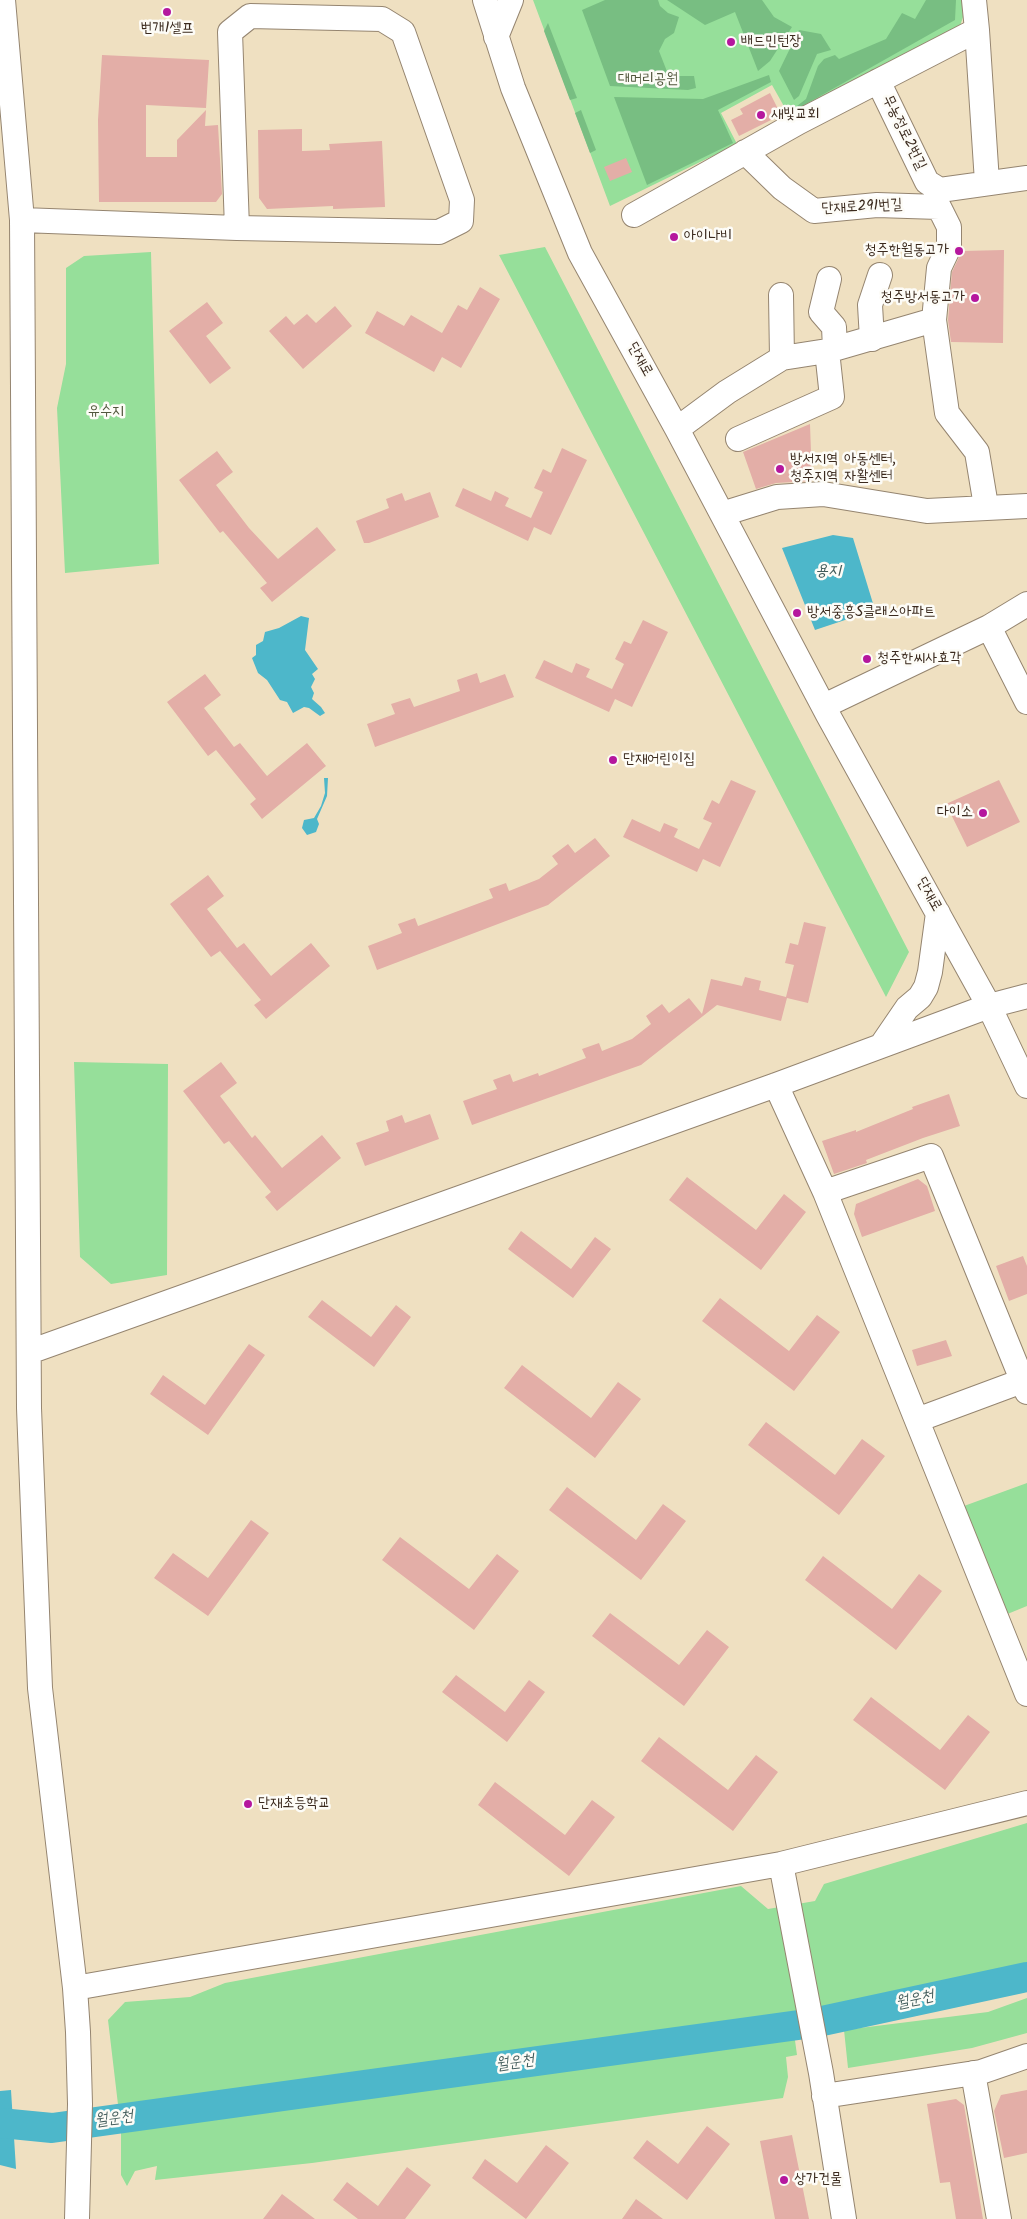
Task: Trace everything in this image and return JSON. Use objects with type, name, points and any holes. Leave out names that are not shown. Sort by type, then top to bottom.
[{"type":"street","points":[[3,0],[22,220],[29,1408],[40,1688],[75,1988],[78,2032],[80,2156],[77,2219]]},
{"type":"street","points":[[6,35],[18,0]]},
{"type":"street","name":"단재로","points":[[485,0],[513,88],[580,254],[677,429],[824,706],[989,1006],[1027,1086]]},
{"type":"street","points":[[496,37],[511,0]]},
{"type":"street","points":[[974,0],[987,182]]},
{"type":"street","points":[[22,220],[237,228],[439,232],[461,221],[462,200],[403,32],[382,19],[250,16],[230,32],[237,228]]},
{"type":"street","name":"무농정로2번길","points":[[745,152],[808,117],[977,30]]},
{"type":"street","name":"무농정로2번길","points":[[878,81],[927,182],[940,199]]},
{"type":"street","points":[[634,215],[745,152]]},
{"type":"street","name":"단재로291번길","points":[[745,152],[782,188],[814,211],[940,199]]},
{"type":"street","points":[[986,506],[978,452],[947,413],[934,320],[940,268],[949,247],[949,227],[940,199],[987,182],[1027,178]]},
{"type":"street","points":[[872,339],[870,305],[880,275]]},
{"type":"street","points":[[738,439],[832,397],[831,350],[834,327],[821,312],[829,279]]},
{"type":"street","points":[[780,295],[782,358]]},
{"type":"street","points":[[677,429],[728,392],[782,358],[831,350],[934,320]]},
{"type":"street","points":[[722,514],[777,497],[823,494],[885,502],[927,511],[986,506],[1027,506]]},
{"type":"street","points":[[824,706],[989,627],[1027,604]]},
{"type":"street","points":[[989,627],[1027,702]]},
{"type":"street","points":[[881,1046],[907,1008],[920,997],[926,987],[930,972],[938,913]]},
{"type":"street","points":[[29,1352],[989,1006],[1027,996]]},
{"type":"street","points":[[776,1084],[825,1192],[1027,1694]]},
{"type":"street","points":[[825,1192],[931,1156],[1025,1387],[917,1420]]},
{"type":"street","points":[[75,1988],[781,1864],[1027,1802]]},
{"type":"street","points":[[781,1864],[823,2085],[844,2219]]},
{"type":"street","points":[[823,2085],[973,2073],[1027,2056]]},
{"type":"street","points":[[973,2073],[999,2219]]},
{"type":"green space","name":"대머리공원","points":[[533,0],[962,0],[963,17],[960,26],[790,117],[772,85],[721,113],[737,144],[610,206]]},
{"type":"green space","points":[[605,0],[658,0],[660,6],[668,13],[679,17],[674,33],[665,39],[659,51],[668,74],[674,76],[694,76],[696,88],[688,90],[610,86],[582,10]]},
{"type":"green space","points":[[667,0],[762,0],[774,17],[792,27],[770,61],[758,71],[735,12],[705,25]]},
{"type":"green space","points":[[926,0],[956,0],[955,20],[799,108],[797,106],[806,99],[818,66],[824,59],[835,55],[839,59],[886,39],[902,13],[915,19]]},
{"type":"green space","points":[[548,23],[577,98],[570,100],[544,31]]},
{"type":"green space","points":[[799,30],[821,34],[831,50],[817,54],[799,96],[794,100],[779,71]]},
{"type":"green space","points":[[769,75],[771,82],[718,110],[733,143],[647,185],[614,97],[703,99]]},
{"type":"green space","points":[[581,110],[596,150],[590,153],[575,113]]},
{"type":"green space","points":[[545,247],[909,952],[886,997],[499,255]]},
{"type":"green space","name":"유수지","points":[[151,252],[159,564],[65,573],[57,408],[66,364],[66,268],[84,256]]},
{"type":"green space","points":[[74,1062],[168,1064],[167,1275],[111,1284],[80,1257]]},
{"type":"green space","points":[[1027,1483],[1027,1606],[1005,1615],[964,1506]]},
{"type":"green space","points":[[1027,1823],[1027,1964],[939,1983],[839,2012],[515,2059],[119,2113],[108,2020],[125,2002],[190,1997],[225,1983],[741,1886],[768,1909],[815,1901],[824,1884]]},
{"type":"green space","points":[[1027,1998],[1027,2033],[972,2048],[848,2068],[844,2030],[988,2012]]},
{"type":"green space","points":[[794,2033],[797,2055],[786,2057],[788,2077],[783,2098],[312,2163],[155,2180],[157,2166],[135,2171],[127,2186],[121,2175],[121,2125],[277,2102],[514,2073]]},
{"type":"water","name":"용지","points":[[833,535],[853,538],[875,610],[815,630],[782,548]]},
{"type":"water","points":[[301,616],[309,618],[305,650],[318,669],[312,674],[315,679],[311,687],[314,693],[312,699],[325,713],[320,716],[309,708],[304,707],[293,713],[287,702],[280,700],[267,680],[258,673],[252,658],[256,655],[256,645],[263,641],[265,632],[279,628]]},
{"type":"water","points":[[324,778],[328,778],[327,796],[317,819],[319,824],[316,832],[307,835],[302,828],[304,820],[314,818],[321,806],[325,793]]},
{"type":"water","points":[[11,2090],[16,2169],[0,2165],[0,2091]]},
{"type":"building","points":[[102,55],[209,60],[206,108],[146,105],[146,157],[177,157],[177,140],[206,110],[205,126],[218,125],[222,194],[216,202],[99,202],[98,120]]},
{"type":"building","name":"새빛교회","points":[[770,93],[781,115],[739,136],[731,120],[743,114],[740,109]]},
{"type":"building","points":[[302,129],[302,151],[330,150],[329,144],[382,141],[385,207],[333,209],[333,206],[267,209],[259,198],[258,130]]},
{"type":"building","points":[[626,158],[632,172],[610,181],[604,167]]},
{"type":"building","name":"청주방서동고가","points":[[1004,250],[1003,343],[951,342],[948,320],[952,272],[962,251]]},
{"type":"building","points":[[480,287],[500,299],[461,368],[442,357],[434,372],[365,333],[377,311],[404,326],[411,315],[442,333],[458,305],[467,310]]},
{"type":"building","points":[[207,302],[223,323],[206,336],[231,368],[210,384],[169,331]]},
{"type":"building","points":[[335,306],[352,326],[303,369],[269,331],[286,316],[294,325],[307,314],[316,323]]},
{"type":"building","name":"방서지역 아동센터, 청주지역 자활센터","points":[[810,424],[812,481],[776,483],[756,489],[743,452]]},
{"type":"building","points":[[562,448],[587,460],[551,535],[534,527],[528,541],[455,506],[463,488],[491,501],[495,491],[509,498],[505,506],[531,518],[543,492],[534,488],[543,469],[551,473]]},
{"type":"building","points":[[217,451],[233,472],[216,485],[249,528],[278,559],[317,527],[336,550],[272,602],[260,588],[267,583],[223,531],[220,533],[179,480]]},
{"type":"building","points":[[430,492],[439,517],[369,543],[364,543],[356,521],[389,508],[386,499],[402,493],[405,501]]},
{"type":"building","points":[[643,620],[668,632],[632,707],[615,699],[609,712],[535,678],[544,660],[572,673],[576,663],[590,669],[586,677],[612,689],[624,664],[615,659],[624,641],[631,644]]},
{"type":"building","points":[[477,673],[480,683],[505,674],[514,697],[375,747],[367,724],[395,714],[391,704],[410,698],[414,707],[460,691],[457,680]]},
{"type":"building","points":[[205,674],[221,695],[204,708],[234,747],[240,743],[267,776],[307,743],[326,766],[262,819],[250,804],[256,799],[216,750],[208,756],[167,702]]},
{"type":"building","points":[[731,780],[756,791],[720,867],[703,859],[697,872],[623,837],[632,819],[660,832],[664,823],[678,829],[674,837],[699,849],[712,823],[703,819],[712,800],[719,804]]},
{"type":"building","name":"다이소","points":[[999,780],[1020,822],[967,847],[946,804]]},
{"type":"building","points":[[595,838],[610,856],[548,905],[377,970],[368,946],[402,933],[398,924],[415,918],[418,926],[493,898],[489,889],[506,883],[509,891],[539,879],[558,864],[552,856],[568,844],[575,853]]},
{"type":"building","points":[[208,875],[224,896],[207,909],[237,948],[244,943],[271,976],[311,943],[330,966],[266,1019],[254,1005],[261,1000],[220,951],[211,957],[170,904]]},
{"type":"building","points":[[804,922],[826,927],[808,1003],[787,998],[781,1021],[717,1005],[641,1065],[472,1125],[463,1101],[497,1089],[493,1080],[510,1074],[513,1082],[538,1073],[539,1076],[586,1058],[582,1049],[599,1043],[602,1051],[632,1039],[651,1024],[646,1016],[662,1004],[669,1013],[689,998],[702,1014],[711,979],[742,986],[745,977],[761,981],[759,990],[786,997],[794,965],[785,963],[790,943],[798,945]]},
{"type":"building","points":[[221,1062],[237,1083],[220,1096],[252,1138],[255,1135],[282,1168],[322,1135],[341,1158],[277,1211],[265,1197],[271,1192],[229,1141],[224,1144],[183,1091]]},
{"type":"building","points":[[949,1094],[960,1126],[923,1138],[866,1160],[867,1163],[834,1174],[822,1141],[856,1130],[856,1132],[913,1109],[912,1107]]},
{"type":"building","points":[[430,1114],[439,1139],[365,1166],[356,1143],[389,1131],[386,1121],[402,1115],[405,1123]]},
{"type":"building","points":[[687,1177],[756,1230],[784,1194],[806,1212],[761,1270],[669,1200]]},
{"type":"building","points":[[918,1179],[927,1186],[935,1211],[862,1237],[854,1214],[856,1204]]},
{"type":"building","points":[[521,1231],[571,1269],[595,1237],[611,1249],[573,1298],[508,1249]]},
{"type":"building","points":[[1023,1256],[1027,1266],[1027,1294],[1009,1301],[996,1266]]},
{"type":"building","points":[[720,1298],[789,1351],[817,1315],[840,1332],[794,1391],[702,1321]]},
{"type":"building","points":[[322,1300],[371,1337],[396,1305],[411,1317],[374,1367],[308,1317]]},
{"type":"building","points":[[946,1340],[952,1356],[917,1366],[912,1350]]},
{"type":"building","points":[[249,1344],[265,1355],[208,1435],[150,1394],[163,1375],[205,1405]]},
{"type":"building","points":[[522,1365],[591,1418],[618,1382],[641,1399],[595,1458],[504,1388]]},
{"type":"building","points":[[766,1422],[835,1475],[862,1439],[885,1456],[839,1515],[748,1445]]},
{"type":"building","points":[[567,1487],[636,1540],[663,1504],[686,1521],[641,1580],[549,1510]]},
{"type":"building","points":[[251,1520],[269,1533],[208,1616],[154,1578],[173,1553],[208,1578]]},
{"type":"building","points":[[400,1537],[469,1589],[497,1554],[519,1571],[474,1630],[382,1560]]},
{"type":"building","points":[[823,1556],[892,1609],[919,1574],[942,1591],[896,1650],[805,1580]]},
{"type":"building","points":[[610,1613],[679,1665],[707,1630],[729,1647],[684,1706],[592,1636]]},
{"type":"building","points":[[456,1675],[505,1712],[529,1680],[545,1692],[507,1742],[442,1692]]},
{"type":"building","points":[[871,1697],[940,1750],[968,1715],[990,1732],[945,1790],[853,1720]]},
{"type":"building","points":[[659,1737],[728,1790],[756,1755],[778,1772],[733,1831],[641,1761]]},
{"type":"building","points":[[495,1782],[565,1835],[592,1800],[615,1817],[569,1876],[478,1805]]},
{"type":"building","points":[[1027,2090],[1027,2153],[1004,2158],[994,2111],[1001,2095]]},
{"type":"building","points":[[956,2099],[964,2105],[983,2219],[956,2219],[950,2182],[940,2183],[927,2104]]},
{"type":"building","points":[[707,2126],[730,2144],[687,2200],[633,2158],[647,2140],[678,2164]]},
{"type":"building","name":"상가건물","points":[[792,2135],[809,2219],[775,2219],[760,2141]]},
{"type":"building","points":[[546,2145],[569,2163],[526,2219],[472,2178],[485,2159],[517,2183]]},
{"type":"building","points":[[407,2167],[431,2185],[405,2219],[358,2219],[333,2200],[347,2182],[378,2206]]},
{"type":"building","points":[[282,2194],[315,2219],[263,2219]]},
{"type":"building","points":[[636,2199],[663,2219],[622,2219]]},
{"type":"waterway","name":"월운천","points":[[0,2123],[52,2128],[813,2023],[1027,1977]]},
{"type":"place","name":"번개1셀프","points":[[167,12]]},
{"type":"place","name":"배드민턴장","points":[[731,42]]},
{"type":"place","name":"새빛교회","points":[[761,115]]},
{"type":"place","name":"아이나비","points":[[674,237]]},
{"type":"place","name":"청주한월동고가","points":[[959,251]]},
{"type":"place","name":"청주방서동고가","points":[[975,298]]},
{"type":"place","name":"방서지역 아동센터, 청주지역 자활센터","points":[[780,469]]},
{"type":"place","name":"방서중흥S클래스아파트","points":[[797,613]]},
{"type":"place","name":"청주한씨사효각","points":[[867,659]]},
{"type":"place","name":"단재어린이집","points":[[613,760]]},
{"type":"place","name":"다이소","points":[[983,813]]},
{"type":"place","name":"단재초등학교","points":[[248,1804]]},
{"type":"place","name":"상가건물","points":[[784,2180]]}]
